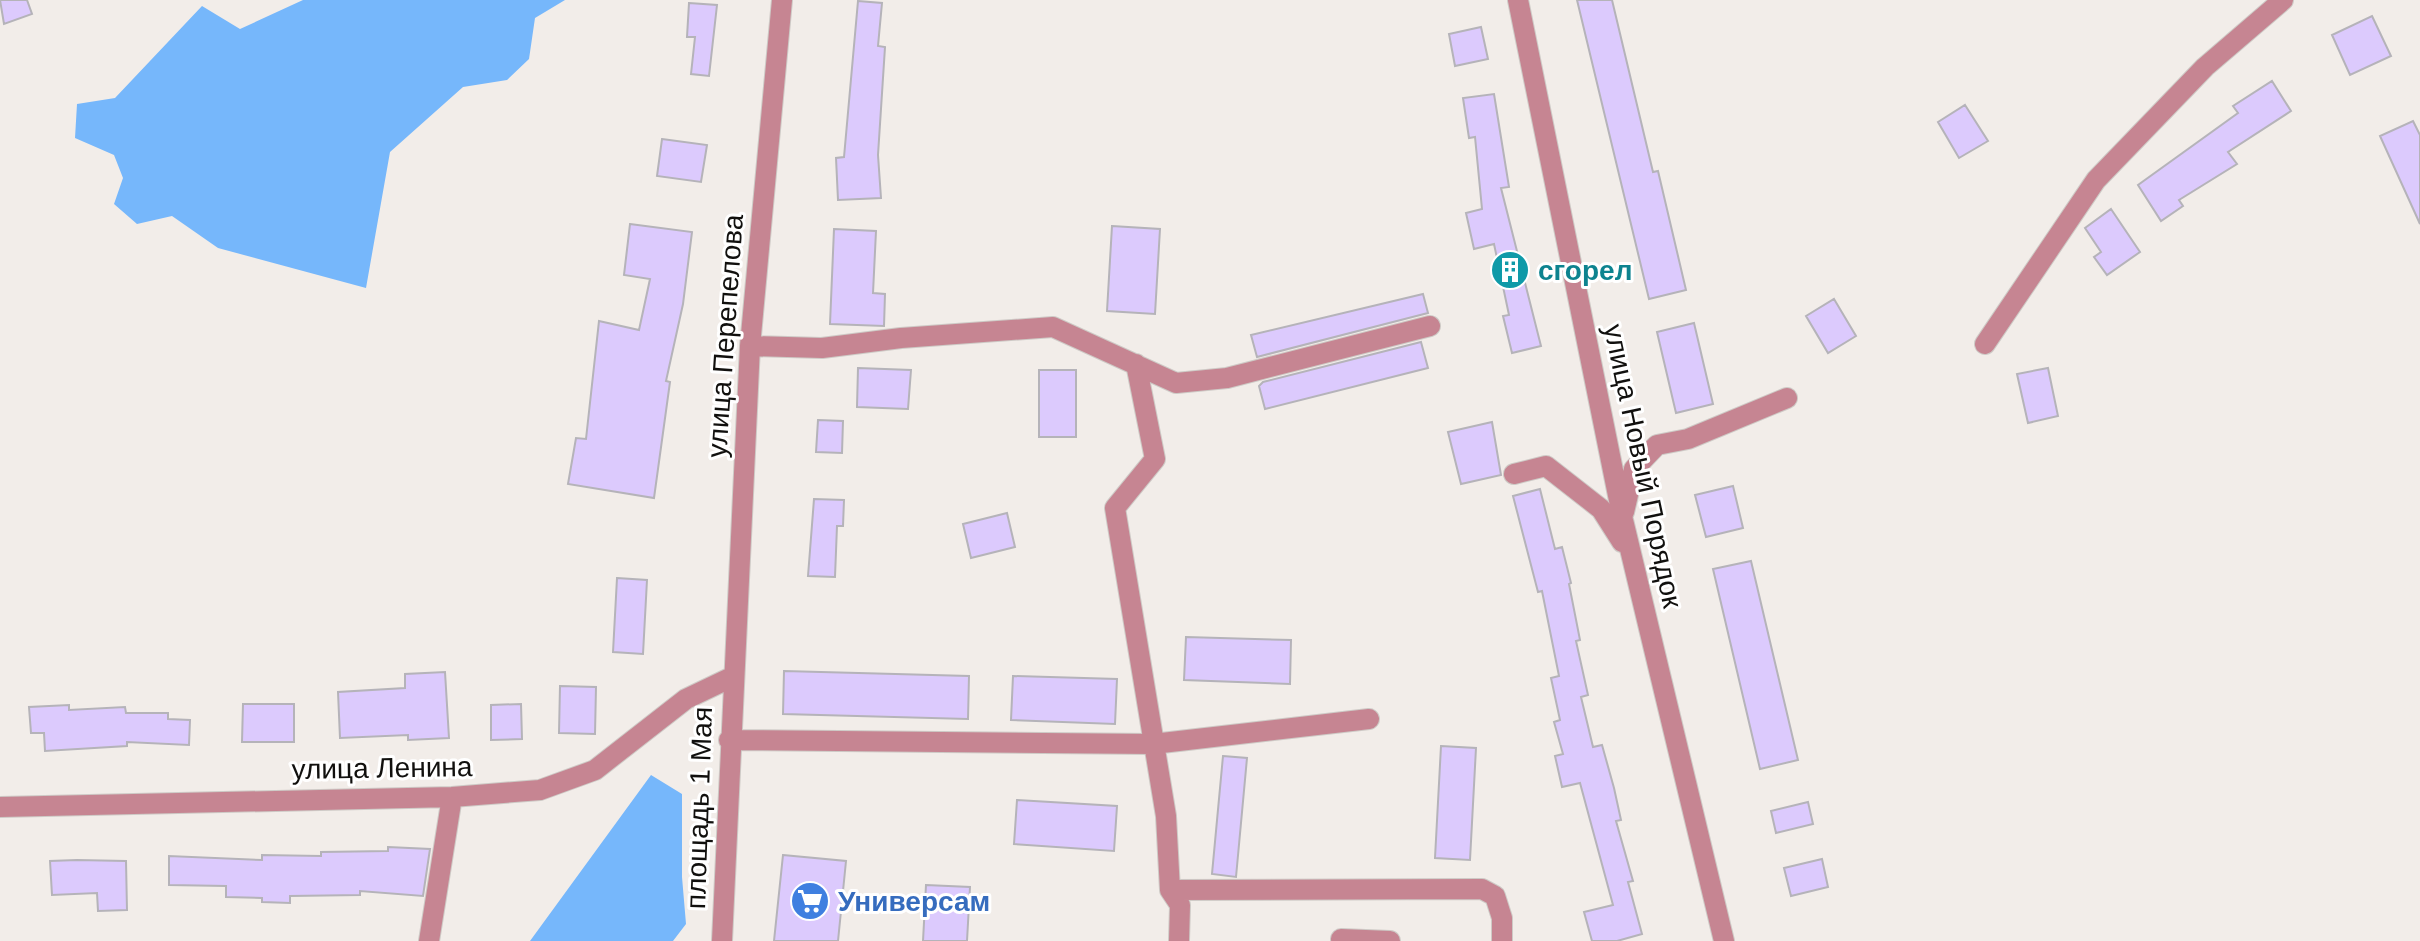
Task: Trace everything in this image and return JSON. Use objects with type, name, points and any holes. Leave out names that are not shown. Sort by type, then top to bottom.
[{"type":"street","name":"улица Перепелова","points":[[732,677],[750,346],[782,0]]},
{"type":"street","name":"улица Новый Порядок","points":[[1518,0],[1623,520],[1724,941]]},
{"type":"street","points":[[1985,344],[2096,180],[2205,67],[2283,0]]},
{"type":"street","points":[[750,346],[822,348],[901,338],[1053,327],[1176,383],[1227,378],[1430,326]]},
{"type":"street","points":[[1136,364],[1155,459],[1115,508],[1166,816],[1170,890],[1180,905],[1179,941]]},
{"type":"street","points":[[1623,520],[1634,469],[1657,445],[1688,439],[1787,398]]},
{"type":"street","points":[[1514,474],[1546,466],[1601,509],[1620,536],[1638,583]]},
{"type":"street","name":"площадь 1 Мая","points":[[722,941],[732,677]]},
{"type":"street","name":"улица Ленина","points":[[0,807],[452,797],[540,790],[595,770],[686,699],[732,677]]},
{"type":"street","points":[[729,740],[1153,744],[1369,719]]},
{"type":"street","points":[[429,941],[452,797]]},
{"type":"street","points":[[1170,890],[1482,889],[1495,896],[1502,918],[1502,941]]},
{"type":"street","points":[[1341,939],[1390,941]]},
{"type":"water","points":[[303,0],[565,0],[535,18],[529,59],[507,80],[463,87],[390,152],[366,288],[218,248],[172,216],[137,224],[114,204],[123,178],[114,155],[75,138],[77,104],[115,98],[202,6],[240,29]]},
{"type":"water","points":[[651,775],[682,794],[682,877],[686,924],[673,941],[530,941]]},
{"type":"building","points":[[0,0],[27,0],[32,14],[4,24]]},
{"type":"building","points":[[1577,0],[1612,0],[1653,172],[1658,171],[1686,290],[1649,299]]},
{"type":"building","points":[[858,1],[882,3],[878,46],[885,47],[878,155],[881,198],[838,200],[836,158],[844,157]]},
{"type":"building","points":[[689,3],[717,5],[709,76],[691,74],[695,37],[687,37]]},
{"type":"building","points":[[2372,16],[2391,56],[2350,75],[2332,35]]},
{"type":"building","points":[[1481,27],[1488,59],[1455,66],[1449,34]]},
{"type":"building","points":[[2272,81],[2291,111],[2228,152],[2237,164],[2179,200],[2183,206],[2161,221],[2138,185],[2238,113],[2233,106]]},
{"type":"building","points":[[1494,94],[1509,187],[1501,188],[1541,346],[1512,353],[1503,316],[1509,315],[1494,244],[1474,249],[1466,213],[1482,209],[1475,137],[1469,138],[1463,98]]},
{"type":"building","points":[[1965,105],[1988,141],[1959,158],[1938,122]]},
{"type":"building","points":[[2413,121],[2420,135],[2420,224],[2380,136]]},
{"type":"building","points":[[662,139],[707,145],[701,182],[657,176]]},
{"type":"building","points":[[2111,209],[2140,252],[2107,275],[2094,257],[2101,252],[2085,228]]},
{"type":"building","points":[[630,224],[692,232],[683,304],[666,381],[670,382],[654,498],[568,484],[576,438],[586,439],[599,321],[639,330],[650,279],[624,275]]},
{"type":"building","points":[[1112,226],[1160,229],[1155,314],[1107,311]]},
{"type":"building","points":[[834,229],[876,231],[873,293],[885,294],[884,326],[830,324]]},
{"type":"building","points":[[1423,294],[1428,313],[1257,357],[1251,335]]},
{"type":"building","points":[[1834,299],[1856,336],[1828,353],[1806,316]]},
{"type":"building","points":[[1694,323],[1713,404],[1676,413],[1657,332]]},
{"type":"building","points":[[1421,342],[1428,368],[1265,409],[1259,386],[1263,382]]},
{"type":"building","points":[[858,368],[911,370],[908,409],[857,407]]},
{"type":"building","points":[[2048,368],[2058,416],[2028,423],[2017,374]]},
{"type":"building","points":[[1039,370],[1076,370],[1076,437],[1039,437]]},
{"type":"building","points":[[818,420],[843,421],[842,453],[816,452]]},
{"type":"building","points":[[1492,422],[1501,475],[1461,484],[1448,432]]},
{"type":"building","points":[[1733,486],[1743,528],[1706,537],[1695,495]]},
{"type":"building","points":[[1540,489],[1555,549],[1562,547],[1571,583],[1580,640],[1576,641],[1588,695],[1581,697],[1593,747],[1602,745],[1621,820],[1616,821],[1633,881],[1628,882],[1642,934],[1617,941],[1592,941],[1584,912],[1613,905],[1580,783],[1562,787],[1555,756],[1563,754],[1554,722],[1560,720],[1551,678],[1559,676],[1542,591],[1538,592],[1513,496]]},
{"type":"building","points":[[814,499],[844,500],[843,526],[837,526],[835,577],[808,576]]},
{"type":"building","points":[[1007,513],[1015,547],[971,558],[963,524]]},
{"type":"building","points":[[1751,561],[1798,760],[1760,769],[1713,569]]},
{"type":"building","points":[[617,578],[647,580],[643,654],[613,652]]},
{"type":"building","points":[[1186,637],[1291,640],[1290,684],[1184,680]]},
{"type":"building","points":[[784,671],[969,676],[968,719],[783,714]]},
{"type":"building","points":[[445,672],[449,738],[408,740],[408,735],[340,738],[338,692],[405,688],[405,674]]},
{"type":"building","points":[[1013,676],[1117,679],[1115,724],[1011,720]]},
{"type":"building","points":[[560,686],[596,687],[595,734],[559,733]]},
{"type":"building","points":[[243,704],[294,704],[294,742],[242,742]]},
{"type":"building","points":[[521,704],[522,739],[491,740],[491,705]]},
{"type":"building","points":[[69,705],[69,710],[125,707],[126,713],[168,713],[168,719],[190,720],[189,745],[127,742],[127,746],[45,751],[44,733],[31,733],[29,707]]},
{"type":"building","points":[[1441,746],[1476,748],[1470,860],[1435,858]]},
{"type":"building","points":[[1223,756],[1247,758],[1236,877],[1212,874]]},
{"type":"building","points":[[1017,800],[1117,806],[1114,851],[1014,844]]},
{"type":"building","points":[[1808,802],[1813,824],[1776,833],[1771,811]]},
{"type":"building","points":[[388,847],[430,849],[423,896],[360,891],[360,895],[290,896],[290,903],[262,902],[262,898],[226,897],[226,886],[169,885],[169,856],[262,860],[262,855],[321,856],[321,852],[388,851]]},
{"type":"building","name":"Универсам","points":[[783,855],[846,861],[838,941],[774,941]]},
{"type":"building","points":[[1822,859],[1828,887],[1791,896],[1784,868]]},
{"type":"building","points":[[50,861],[126,861],[127,910],[98,911],[97,893],[52,895]]},
{"type":"building","points":[[926,885],[970,887],[967,941],[923,941]]},
{"type":"place","name":"сгорел","points":[[1510,270]]},
{"type":"place","name":"Универсам","points":[[810,901]]}]
